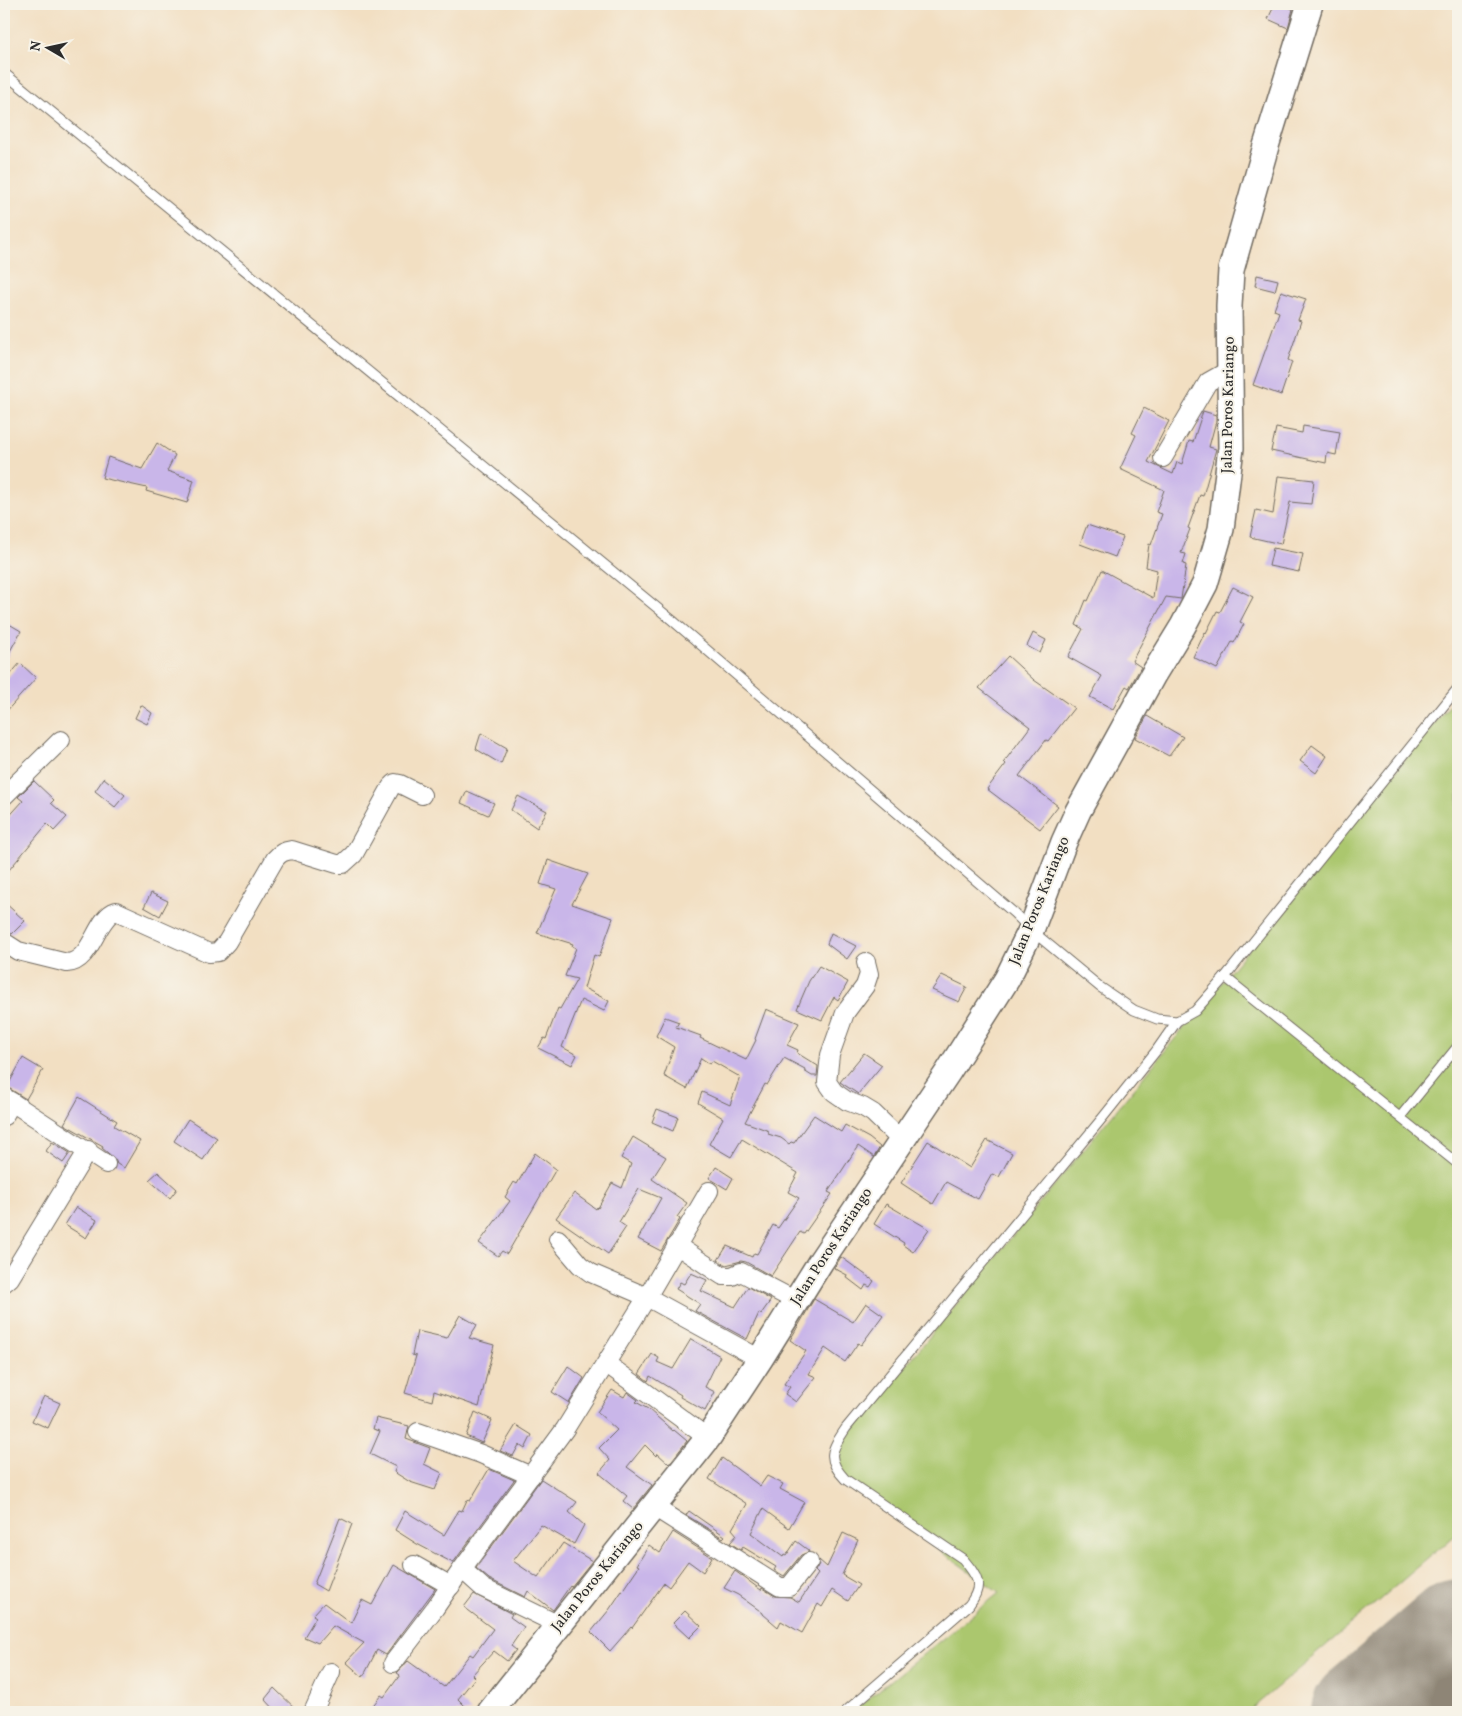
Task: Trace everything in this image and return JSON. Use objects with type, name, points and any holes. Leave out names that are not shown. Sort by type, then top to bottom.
[{"type":"main road","name":"Jalan Poros Kariango","points":[[490,1712],[708,1438],[1007,979],[1031,930],[1064,842],[1078,811],[1152,676],[1206,584],[1221,529],[1230,468],[1231,369],[1229,306],[1234,257],[1310,4]]},
{"type":"street","points":[[1163,458],[1208,382],[1231,369]]},
{"type":"street","points":[[4,796],[61,740]]},
{"type":"street","points":[[4,942],[18,951],[67,963],[75,962],[83,954],[109,915],[116,911],[209,953],[218,952],[227,942],[279,854],[292,850],[337,864],[343,864],[354,854],[391,786],[400,784],[422,795]]},
{"type":"street","points":[[866,962],[869,974],[865,986],[845,1013],[830,1055],[827,1082],[834,1092],[847,1101],[873,1113],[902,1141]]},
{"type":"street","points":[[6,1105],[88,1150],[106,1164]]},
{"type":"street","points":[[4,1284],[10,1278],[88,1150]]},
{"type":"street","points":[[393,1663],[565,1429],[607,1364],[708,1191]]},
{"type":"street","points":[[558,1239],[580,1265],[591,1274],[647,1297],[760,1360]]},
{"type":"street","points":[[676,1245],[723,1276],[732,1276],[742,1272],[796,1301]]},
{"type":"street","points":[[607,1364],[708,1438]]},
{"type":"street","points":[[418,1432],[481,1454],[531,1476]]},
{"type":"street","points":[[654,1507],[784,1588],[789,1587],[809,1562]]},
{"type":"street","points":[[414,1565],[451,1586]]},
{"type":"street","points":[[462,1570],[483,1588],[559,1625]]},
{"type":"street","points":[[313,1712],[332,1672]]},
{"type":"lane","points":[[4,73],[672,620],[1014,913],[1031,930],[1100,987],[1134,1010],[1157,1019],[1177,1020]]},
{"type":"lane","points":[[845,1712],[969,1605],[978,1593],[978,1584],[974,1572],[963,1559],[845,1479],[835,1469],[831,1458],[835,1445],[846,1428],[1110,1109],[1156,1051],[1177,1020],[1195,1011],[1225,977],[1458,688]]},
{"type":"lane","points":[[1225,977],[1458,1164]]},
{"type":"lane","points":[[1400,1117],[1458,1046]]},
{"type":"green space","points":[[1458,695],[1458,1533],[1248,1712],[852,1712],[999,1593],[833,1473],[833,1454]]},
{"type":"building","points":[[1275,4],[1281,4],[1293,9],[1288,28],[1268,19]]},
{"type":"building","points":[[1257,275],[1278,280],[1275,291],[1255,286]]},
{"type":"building","points":[[1281,291],[1306,299],[1298,320],[1301,321],[1288,360],[1292,362],[1281,395],[1253,385],[1279,312],[1274,310]]},
{"type":"building","points":[[1144,408],[1169,421],[1148,462],[1173,474],[1177,462],[1182,464],[1189,441],[1193,442],[1203,411],[1216,415],[1209,447],[1216,449],[1203,496],[1200,495],[1181,553],[1186,554],[1183,564],[1186,565],[1181,599],[1166,597],[1132,661],[1141,667],[1129,688],[1126,686],[1113,709],[1090,697],[1102,676],[1068,657],[1083,629],[1076,625],[1086,600],[1088,601],[1102,570],[1153,598],[1157,570],[1146,567],[1149,544],[1151,545],[1162,514],[1156,512],[1164,490],[1120,469],[1136,435],[1132,433]]},
{"type":"building","points":[[1303,426],[1340,432],[1336,455],[1327,453],[1326,463],[1271,451],[1276,428],[1302,433]]},
{"type":"building","points":[[157,443],[175,455],[167,471],[194,480],[187,503],[146,491],[147,488],[102,478],[108,457],[142,469]]},
{"type":"building","points":[[1278,476],[1314,480],[1311,504],[1290,502],[1281,544],[1250,537],[1256,510],[1273,514]]},
{"type":"building","points":[[1087,525],[1123,537],[1115,557],[1080,544]]},
{"type":"building","points":[[1273,548],[1303,554],[1299,572],[1269,566]]},
{"type":"building","points":[[1233,587],[1253,597],[1240,622],[1244,624],[1217,669],[1193,657],[1217,611],[1220,612]]},
{"type":"building","points":[[4,621],[21,631],[4,662]]},
{"type":"building","points":[[1033,633],[1046,640],[1040,653],[1027,646]]},
{"type":"building","points":[[1008,656],[1034,680],[1074,708],[1048,741],[1046,740],[1019,776],[1058,806],[1040,829],[987,789],[1030,727],[979,688]]},
{"type":"building","points":[[20,663],[36,678],[4,714],[4,682]]},
{"type":"building","points":[[141,705],[152,713],[147,724],[135,718]]},
{"type":"building","points":[[1147,716],[1183,737],[1169,756],[1135,738]]},
{"type":"building","points":[[481,733],[507,748],[501,764],[476,749]]},
{"type":"building","points":[[1312,745],[1327,756],[1316,773],[1300,761]]},
{"type":"building","points":[[104,778],[125,795],[115,807],[95,791]]},
{"type":"building","points":[[34,781],[54,800],[51,803],[67,817],[54,831],[47,824],[4,876],[4,822],[23,801],[18,797]]},
{"type":"building","points":[[467,791],[494,803],[488,815],[461,803]]},
{"type":"building","points":[[518,796],[547,811],[537,828],[511,810]]},
{"type":"building","points":[[548,860],[588,874],[572,904],[613,918],[599,957],[594,955],[584,988],[609,1001],[604,1011],[581,1000],[562,1047],[577,1055],[572,1065],[538,1048],[544,1038],[546,1039],[558,1008],[560,1009],[577,979],[565,976],[576,948],[572,946],[573,944],[537,933],[556,889],[540,884]]},
{"type":"building","points":[[151,893],[168,901],[160,916],[144,907]]},
{"type":"building","points":[[4,902],[25,921],[12,934],[4,931]]},
{"type":"building","points":[[831,933],[856,946],[847,959],[827,944]]},
{"type":"building","points":[[819,966],[848,982],[838,1000],[834,997],[822,1020],[797,1009],[809,981]]},
{"type":"building","points":[[942,975],[967,987],[959,1002],[932,990]]},
{"type":"building","points":[[766,1009],[799,1023],[787,1045],[798,1050],[797,1053],[818,1066],[817,1076],[812,1076],[804,1071],[805,1069],[784,1058],[767,1085],[765,1084],[745,1122],[769,1131],[768,1134],[781,1138],[789,1144],[791,1142],[794,1143],[814,1115],[841,1132],[845,1125],[869,1138],[880,1147],[874,1157],[858,1146],[828,1192],[832,1194],[804,1234],[800,1232],[771,1276],[746,1262],[741,1261],[726,1265],[718,1260],[727,1246],[752,1257],[754,1253],[757,1254],[773,1225],[778,1228],[799,1198],[788,1192],[798,1173],[742,1139],[731,1157],[709,1144],[723,1118],[698,1103],[702,1092],[730,1105],[740,1077],[712,1061],[710,1064],[701,1058],[687,1089],[664,1076],[674,1047],[656,1036],[665,1017],[679,1022],[676,1027],[701,1036],[700,1038],[746,1060],[756,1040]]},
{"type":"building","points":[[864,1053],[882,1065],[858,1094],[840,1082]]},
{"type":"building","points":[[23,1058],[43,1070],[26,1099],[7,1087]]},
{"type":"building","points":[[79,1097],[117,1121],[114,1126],[140,1141],[124,1168],[117,1164],[115,1159],[102,1148],[103,1146],[64,1124]]},
{"type":"building","points":[[657,1109],[678,1117],[673,1131],[652,1122]]},
{"type":"building","points":[[188,1119],[217,1138],[203,1160],[174,1141]]},
{"type":"building","points":[[633,1137],[666,1157],[652,1179],[687,1203],[677,1217],[680,1219],[661,1251],[638,1239],[661,1198],[639,1189],[619,1222],[626,1227],[608,1254],[556,1218],[574,1193],[596,1209],[612,1183],[622,1188],[631,1164],[621,1158]]},
{"type":"building","points":[[987,1140],[1012,1153],[999,1177],[992,1174],[978,1199],[946,1182],[933,1204],[901,1183],[928,1141],[970,1168]]},
{"type":"building","points":[[52,1142],[70,1153],[63,1163],[46,1151]]},
{"type":"building","points":[[535,1153],[556,1169],[507,1254],[502,1251],[498,1256],[479,1243],[510,1201],[505,1197],[514,1182],[517,1184]]},
{"type":"building","points":[[716,1167],[733,1178],[727,1189],[709,1178]]},
{"type":"building","points":[[158,1172],[177,1189],[170,1198],[149,1180]]},
{"type":"building","points":[[886,1204],[929,1229],[913,1252],[903,1245],[904,1243],[874,1224]]},
{"type":"building","points":[[76,1207],[97,1220],[86,1238],[65,1225]]},
{"type":"building","points":[[841,1257],[874,1281],[870,1287],[866,1285],[863,1290],[846,1277],[847,1275],[834,1268]]},
{"type":"building","points":[[691,1273],[707,1280],[701,1291],[735,1307],[748,1287],[771,1300],[761,1314],[759,1313],[747,1339],[695,1311],[700,1304],[676,1289],[680,1282],[684,1284]]},
{"type":"building","points":[[814,1299],[853,1322],[866,1303],[883,1315],[861,1345],[858,1343],[845,1362],[825,1348],[809,1374],[816,1377],[796,1402],[785,1394],[790,1387],[784,1384],[806,1351],[790,1340]]},
{"type":"building","points":[[460,1315],[477,1325],[469,1338],[494,1345],[479,1407],[434,1391],[432,1401],[405,1393],[416,1356],[412,1355],[417,1331],[447,1338]]},
{"type":"building","points":[[691,1339],[720,1356],[705,1387],[715,1392],[705,1411],[680,1397],[681,1395],[650,1376],[648,1381],[639,1374],[652,1354],[659,1358],[657,1362],[673,1369]]},
{"type":"building","points":[[568,1366],[584,1378],[569,1403],[552,1392]]},
{"type":"building","points":[[612,1390],[624,1397],[627,1392],[638,1400],[636,1402],[648,1409],[687,1441],[669,1464],[657,1453],[656,1456],[645,1445],[627,1467],[652,1485],[633,1509],[623,1501],[627,1496],[599,1473],[610,1460],[599,1448],[617,1430],[597,1412]]},
{"type":"building","points":[[44,1396],[60,1403],[48,1428],[32,1421]]},
{"type":"building","points":[[475,1412],[492,1420],[482,1443],[466,1436]]},
{"type":"building","points":[[376,1418],[409,1426],[406,1439],[430,1448],[424,1464],[442,1473],[435,1490],[410,1482],[394,1472],[396,1467],[370,1454],[380,1431],[373,1429]]},
{"type":"building","points":[[516,1425],[532,1435],[525,1449],[519,1445],[513,1456],[500,1451]]},
{"type":"building","points":[[722,1458],[760,1486],[767,1476],[783,1484],[780,1489],[804,1502],[789,1528],[763,1509],[751,1533],[783,1557],[784,1555],[786,1556],[796,1541],[808,1550],[809,1552],[801,1555],[784,1576],[774,1570],[776,1567],[743,1547],[741,1550],[730,1543],[737,1535],[732,1529],[747,1504],[709,1479]]},
{"type":"building","points":[[489,1469],[514,1480],[453,1563],[395,1530],[405,1511],[444,1535],[459,1510],[462,1511],[467,1500],[470,1501]]},
{"type":"building","points":[[541,1479],[577,1502],[569,1512],[584,1525],[574,1544],[541,1525],[513,1561],[538,1578],[563,1543],[592,1561],[570,1586],[553,1610],[528,1591],[525,1597],[489,1579],[476,1568]]},
{"type":"building","points":[[689,1511],[725,1536],[723,1538],[686,1515]]},
{"type":"building","points":[[340,1518],[352,1524],[326,1591],[314,1584]]},
{"type":"building","points":[[673,1532],[712,1557],[703,1572],[688,1561],[669,1587],[664,1583],[632,1628],[610,1651],[591,1632],[609,1610],[639,1566],[637,1565],[649,1545],[660,1553]]},
{"type":"building","points":[[843,1533],[858,1540],[842,1575],[859,1585],[848,1601],[832,1590],[822,1607],[818,1604],[802,1633],[781,1621],[778,1627],[763,1613],[738,1595],[724,1588],[735,1571],[761,1590],[762,1588],[775,1596],[790,1597],[799,1602],[818,1574],[815,1571],[819,1560],[827,1567]]},
{"type":"building","points":[[394,1565],[435,1589],[386,1655],[377,1650],[363,1677],[346,1662],[364,1643],[333,1626],[318,1643],[304,1637],[316,1617],[313,1615],[324,1603],[351,1623],[362,1600],[372,1605]]},
{"type":"building","points":[[474,1594],[512,1614],[510,1617],[524,1627],[511,1646],[516,1650],[507,1661],[494,1651],[472,1675],[475,1678],[458,1699],[471,1712],[368,1712],[381,1695],[384,1697],[400,1675],[397,1673],[408,1661],[444,1687],[470,1654],[473,1656],[493,1629],[464,1607]]},
{"type":"building","points":[[685,1611],[701,1626],[689,1638],[673,1623]]},
{"type":"building","points":[[274,1688],[299,1712],[277,1712],[265,1699]]},
{"type":"taxiway","points":[[1426,1712],[1436,1673],[1458,1640]]},
{"type":"runway","points":[[1363,1712],[1458,1631]]}]
